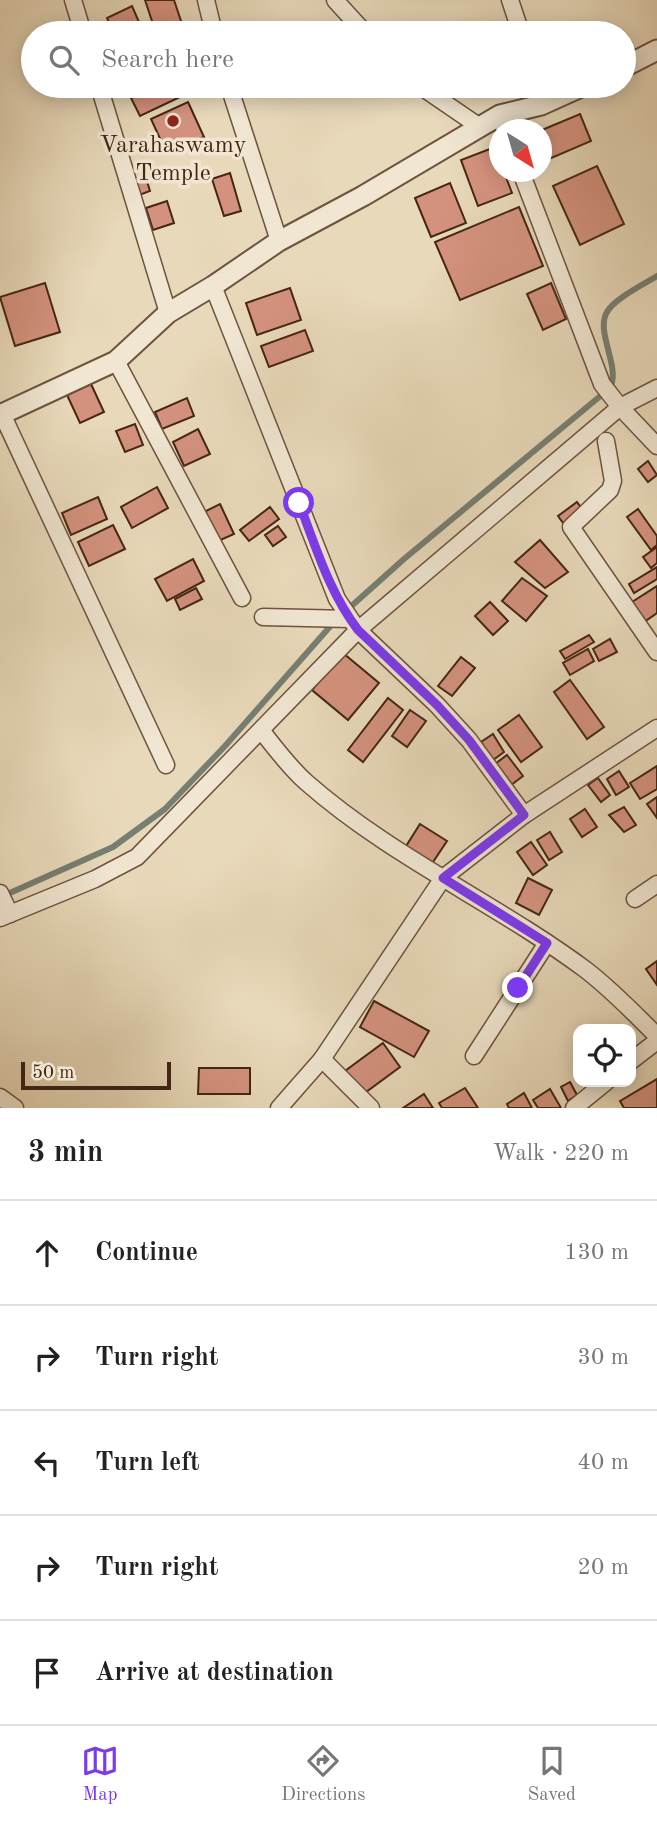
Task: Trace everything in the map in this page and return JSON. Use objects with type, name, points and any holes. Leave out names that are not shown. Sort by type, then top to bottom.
[{"type":"street","points":[[73,0],[79,21]]},
{"type":"street","points":[[206,0],[211,21]]},
{"type":"street","points":[[335,0],[354,21]]},
{"type":"street","points":[[510,0],[517,21]]},
{"type":"street","points":[[636,61],[657,50]]},
{"type":"street","points":[[103,98],[168,313]]},
{"type":"street","points":[[233,98],[279,242]]},
{"type":"street","points":[[438,98],[480,127]]},
{"type":"street","points":[[507,119],[535,98]]},
{"type":"street","points":[[166,765],[1,415],[116,361],[168,313],[279,242],[480,127],[489,125]]},
{"type":"street","points":[[525,182],[602,384],[616,403],[657,446]]},
{"type":"street","points":[[213,286],[337,599],[354,624],[469,740],[524,815]]},
{"type":"street","points":[[116,361],[242,598]]},
{"type":"street","points":[[4,907],[95,880],[136,857],[261,730],[354,624],[616,403],[657,387]]},
{"type":"street","points":[[606,441],[613,481],[610,490],[571,527],[657,652]]},
{"type":"street","points":[[263,617],[354,624]]},
{"type":"street","points":[[279,1108],[322,1059],[443,878],[524,815],[657,728]]},
{"type":"street","points":[[261,730],[287,763],[367,831],[547,943],[611,990],[655,1043],[636,1057]]},
{"type":"street","points":[[635,899],[657,884]]},
{"type":"street","points":[[474,1056],[547,943]]},
{"type":"street","points":[[322,1059],[371,1108]]},
{"type":"street","points":[[574,1108],[600,1087]]},
{"type":"street","points":[[0,1097],[15,1108]]},
{"type":"building","points":[[145,0],[174,0],[181,21],[152,21]]},
{"type":"building","points":[[132,6],[139,21],[108,21],[107,18]]},
{"type":"building","points":[[131,98],[178,98],[140,116]]},
{"type":"building","points":[[188,102],[204,137],[167,154],[151,119]]},
{"type":"building","points":[[580,114],[591,141],[552,158],[552,126]]},
{"type":"building","points":[[489,149],[489,182],[508,182],[512,193],[478,206],[461,160]]},
{"type":"building","points":[[597,166],[624,224],[580,245],[553,186]]},
{"type":"building","points":[[230,173],[241,211],[224,216],[212,179]]},
{"type":"building","points":[[146,178],[150,191],[134,197],[129,183]]},
{"type":"building","points":[[450,183],[466,223],[431,237],[415,198]]},
{"type":"building","points":[[167,201],[174,223],[153,230],[146,208]]},
{"type":"building","points":[[519,207],[543,266],[460,300],[435,242]]},
{"type":"building","points":[[45,283],[60,332],[15,346],[0,297]]},
{"type":"building","points":[[551,283],[566,319],[543,330],[527,294]]},
{"type":"building","points":[[290,288],[301,320],[257,335],[246,303]]},
{"type":"building","points":[[305,330],[313,351],[269,367],[261,346]]},
{"type":"building","points":[[91,384],[104,412],[80,423],[67,395]]},
{"type":"building","points":[[187,398],[194,416],[162,429],[155,412]]},
{"type":"building","points":[[135,424],[143,445],[125,452],[116,431]]},
{"type":"building","points":[[198,429],[210,454],[184,466],[173,442]]},
{"type":"building","points":[[648,461],[657,475],[648,482],[638,469]]},
{"type":"building","points":[[157,487],[168,508],[132,528],[121,507]]},
{"type":"building","points":[[98,497],[107,519],[71,535],[62,513]]},
{"type":"building","points":[[577,502],[585,513],[566,527],[558,516]]},
{"type":"building","points":[[220,504],[234,534],[216,542],[202,513]]},
{"type":"building","points":[[270,507],[279,519],[249,541],[240,530]]},
{"type":"building","points":[[638,509],[657,536],[657,545],[651,550],[627,517]]},
{"type":"building","points":[[113,525],[125,549],[89,566],[78,542]]},
{"type":"building","points":[[278,526],[286,537],[273,546],[265,535]]},
{"type":"building","points":[[540,540],[568,572],[545,588],[515,562]]},
{"type":"building","points":[[657,547],[657,563],[651,568],[643,557]]},
{"type":"building","points":[[193,559],[204,581],[167,601],[155,579]]},
{"type":"building","points":[[657,567],[657,579],[634,593],[629,584]]},
{"type":"building","points":[[522,578],[547,596],[526,621],[502,601]]},
{"type":"building","points":[[657,586],[657,613],[644,622],[632,602]]},
{"type":"building","points":[[196,588],[202,599],[180,610],[175,599]]},
{"type":"building","points":[[490,602],[508,621],[493,635],[475,616]]},
{"type":"building","points":[[589,635],[594,642],[565,659],[560,651]]},
{"type":"building","points":[[610,639],[617,652],[599,661],[593,649]]},
{"type":"building","points":[[588,649],[594,661],[570,675],[563,663]]},
{"type":"building","points":[[343,653],[379,683],[348,720],[312,690]]},
{"type":"building","points":[[461,657],[475,668],[452,696],[438,686]]},
{"type":"building","points":[[570,680],[604,727],[587,739],[554,692]]},
{"type":"building","points":[[388,698],[403,710],[363,762],[348,750]]},
{"type":"building","points":[[410,710],[426,721],[407,747],[392,736]]},
{"type":"building","points":[[519,715],[542,747],[521,762],[498,730]]},
{"type":"building","points":[[493,734],[504,752],[493,760],[481,742]]},
{"type":"building","points":[[507,755],[523,776],[511,785],[495,764]]},
{"type":"building","points":[[657,766],[657,789],[640,799],[630,783]]},
{"type":"building","points":[[619,771],[629,787],[616,795],[607,779]]},
{"type":"building","points":[[598,778],[610,795],[601,802],[588,785]]},
{"type":"building","points":[[657,797],[657,818],[647,804]]},
{"type":"building","points":[[624,807],[636,825],[624,832],[609,815]]},
{"type":"building","points":[[585,809],[597,827],[582,837],[570,819]]},
{"type":"building","points":[[420,824],[447,841],[429,868],[403,851]]},
{"type":"building","points":[[550,832],[562,852],[549,860],[537,840]]},
{"type":"building","points":[[531,842],[547,865],[533,875],[517,852]]},
{"type":"building","points":[[528,878],[552,890],[539,915],[516,903]]},
{"type":"building","points":[[657,961],[657,985],[646,969]]},
{"type":"building","points":[[374,1001],[429,1031],[414,1057],[360,1027]]},
{"type":"building","points":[[383,1043],[400,1067],[362,1095],[345,1071]]},
{"type":"building","points":[[199,1068],[250,1068],[250,1094],[198,1094]]},
{"type":"building","points":[[657,1079],[657,1108],[624,1108],[620,1101]]},
{"type":"building","points":[[570,1082],[577,1095],[568,1101],[561,1087]]},
{"type":"building","points":[[465,1088],[478,1108],[442,1108],[439,1103]]},
{"type":"building","points":[[550,1089],[561,1108],[538,1108],[533,1100]]},
{"type":"building","points":[[524,1093],[532,1108],[509,1108],[507,1104]]},
{"type":"building","points":[[424,1094],[433,1108],[403,1108]]},
{"type":"waterway","points":[[347,610],[404,559],[610,388],[612,370],[604,329],[607,312],[622,297],[657,276]]},
{"type":"waterway","points":[[3,896],[113,847],[165,809],[225,746],[334,622]]},
{"type":"place","name":"Varahaswamy Temple","points":[[173,121]]},
{"type":"route","points":[[299,503],[337,599],[350,619],[469,740],[524,815],[443,878],[547,943],[518,988]]}]
